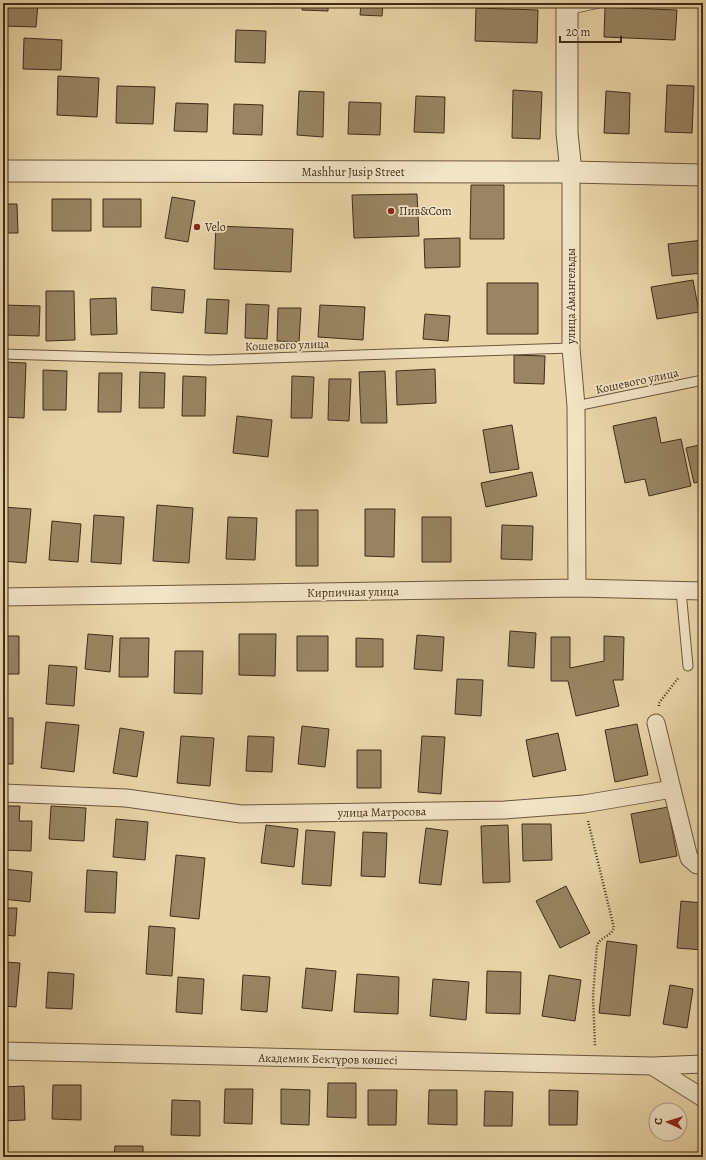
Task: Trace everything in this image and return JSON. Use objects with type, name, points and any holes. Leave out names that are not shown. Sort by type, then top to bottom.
[{"type":"street","name":"улица Амангельды","points":[[567,6],[567,133],[571,172],[571,348],[576,406],[577,588]]},
{"type":"street","name":"Mashhur Jusip Street","points":[[3,171],[571,172],[703,175]]},
{"type":"street","name":"Кирпичная улица","points":[[3,597],[577,588],[703,591]]},
{"type":"street","points":[[656,723],[689,858],[697,865],[703,865]]},
{"type":"street","name":"улица Матросова","points":[[3,793],[126,798],[242,814],[505,810],[584,804],[672,789]]},
{"type":"street","name":"Академик Бектұров көшесі","points":[[3,1051],[595,1065],[652,1066],[703,1064]]},
{"type":"street","points":[[652,1066],[703,1098]]},
{"type":"lane","points":[[567,6],[600,3]]},
{"type":"lane","name":"Кошевого улица","points":[[3,354],[209,360],[571,348]]},
{"type":"lane","name":"Кошевого улица","points":[[576,406],[703,380]]},
{"type":"lane","points":[[680,591],[688,666]]},
{"type":"path","points":[[656,723],[659,703],[688,666]]},
{"type":"path","points":[[584,804],[614,928],[612,934],[600,940],[597,945],[593,996],[595,1065]]},
{"type":"building","points":[[3,3],[38,3],[36,27],[3,26]]},
{"type":"building","points":[[303,3],[328,3],[328,11],[302,10]]},
{"type":"building","points":[[361,3],[383,3],[382,16],[360,15]]},
{"type":"building","points":[[605,7],[677,10],[675,40],[604,37]]},
{"type":"building","points":[[476,8],[538,10],[537,43],[475,41]]},
{"type":"building","points":[[236,30],[266,31],[265,63],[235,62]]},
{"type":"building","points":[[24,38],[62,40],[61,70],[23,69]]},
{"type":"building","points":[[58,76],[99,78],[97,117],[57,115]]},
{"type":"building","points":[[667,85],[694,86],[692,133],[665,132]]},
{"type":"building","points":[[117,86],[155,87],[153,124],[116,123]]},
{"type":"building","points":[[513,90],[542,92],[540,139],[512,138]]},
{"type":"building","points":[[299,91],[324,92],[323,137],[297,135]]},
{"type":"building","points":[[606,91],[630,93],[629,134],[604,133]]},
{"type":"building","points":[[416,96],[445,97],[444,133],[414,132]]},
{"type":"building","points":[[349,102],[381,103],[380,135],[348,134]]},
{"type":"building","points":[[176,103],[208,104],[207,132],[174,131]]},
{"type":"building","points":[[234,104],[263,105],[262,135],[233,134]]},
{"type":"building","points":[[471,185],[504,185],[504,239],[470,239]]},
{"type":"building","points":[[417,194],[419,236],[354,238],[352,195]]},
{"type":"building","points":[[172,197],[195,201],[188,242],[165,238]]},
{"type":"building","points":[[52,199],[91,199],[91,231],[52,231]]},
{"type":"building","points":[[103,199],[141,199],[141,227],[103,227]]},
{"type":"building","points":[[699,203],[703,203],[703,240]]},
{"type":"building","points":[[3,204],[17,204],[18,233],[3,233]]},
{"type":"building","points":[[216,226],[293,229],[291,272],[214,269]]},
{"type":"building","points":[[460,238],[460,267],[425,268],[424,239]]},
{"type":"building","points":[[703,240],[703,273],[672,276],[668,244]]},
{"type":"building","points":[[693,280],[699,312],[657,319],[651,287]]},
{"type":"building","points":[[487,283],[538,283],[538,334],[487,334]]},
{"type":"building","points":[[152,287],[185,290],[183,313],[151,310]]},
{"type":"building","points":[[46,291],[74,291],[75,340],[46,341]]},
{"type":"building","points":[[116,298],[117,334],[91,335],[90,299]]},
{"type":"building","points":[[207,299],[229,300],[227,334],[205,333]]},
{"type":"building","points":[[246,304],[269,305],[267,339],[245,338]]},
{"type":"building","points":[[3,305],[40,306],[39,336],[3,335]]},
{"type":"building","points":[[320,305],[365,307],[363,340],[318,337]]},
{"type":"building","points":[[278,308],[301,308],[299,342],[277,341]]},
{"type":"building","points":[[425,314],[450,316],[448,341],[423,339]]},
{"type":"building","points":[[514,355],[545,356],[544,384],[514,383]]},
{"type":"building","points":[[3,362],[26,363],[24,418],[3,417]]},
{"type":"building","points":[[435,369],[436,403],[397,405],[396,371]]},
{"type":"building","points":[[43,370],[67,371],[66,410],[43,410]]},
{"type":"building","points":[[385,371],[387,423],[361,423],[359,372]]},
{"type":"building","points":[[140,372],[165,373],[164,408],[139,408]]},
{"type":"building","points":[[99,373],[122,373],[121,412],[98,412]]},
{"type":"building","points":[[183,376],[206,377],[205,416],[182,416]]},
{"type":"building","points":[[292,376],[314,377],[312,418],[291,418]]},
{"type":"building","points":[[329,379],[351,379],[349,421],[328,420]]},
{"type":"building","points":[[237,416],[272,420],[268,457],[233,453]]},
{"type":"building","points":[[656,417],[661,443],[681,439],[691,486],[649,496],[645,479],[625,483],[613,426]]},
{"type":"building","points":[[512,425],[519,469],[490,473],[483,430]]},
{"type":"building","points":[[703,444],[703,481],[694,483],[686,448]]},
{"type":"building","points":[[532,472],[537,496],[486,507],[481,483]]},
{"type":"building","points":[[157,505],[193,508],[189,563],[153,561]]},
{"type":"building","points":[[3,507],[31,509],[26,563],[3,561]]},
{"type":"building","points":[[365,509],[395,509],[394,557],[365,556]]},
{"type":"building","points":[[296,510],[318,510],[318,566],[296,566]]},
{"type":"building","points":[[94,515],[124,517],[121,564],[91,562]]},
{"type":"building","points":[[228,517],[257,518],[255,560],[226,559]]},
{"type":"building","points":[[422,517],[451,517],[451,562],[422,562]]},
{"type":"building","points":[[52,521],[81,524],[78,562],[49,560]]},
{"type":"building","points":[[502,525],[533,526],[532,560],[501,559]]},
{"type":"building","points":[[510,631],[536,633],[534,668],[508,666]]},
{"type":"building","points":[[88,634],[113,636],[110,672],[85,669]]},
{"type":"building","points":[[239,634],[276,634],[275,676],[239,675]]},
{"type":"building","points":[[417,635],[444,637],[442,671],[414,669]]},
{"type":"building","points":[[3,636],[19,636],[19,674],[3,674]]},
{"type":"building","points":[[297,636],[328,636],[328,671],[297,671]]},
{"type":"building","points":[[604,636],[624,637],[623,680],[613,680],[619,706],[576,716],[568,681],[551,681],[551,637],[570,637],[570,668],[604,661]]},
{"type":"building","points":[[120,638],[149,638],[148,677],[119,677]]},
{"type":"building","points":[[356,638],[383,639],[383,667],[356,667]]},
{"type":"building","points":[[175,651],[203,651],[202,694],[174,693]]},
{"type":"building","points":[[49,665],[77,667],[74,706],[46,704]]},
{"type":"building","points":[[457,679],[483,680],[481,716],[455,714]]},
{"type":"building","points":[[3,718],[13,718],[13,764],[3,764]]},
{"type":"building","points":[[46,722],[79,725],[74,772],[41,768]]},
{"type":"building","points":[[637,724],[648,775],[615,782],[605,730]]},
{"type":"building","points":[[302,726],[329,729],[325,767],[298,764]]},
{"type":"building","points":[[120,728],[144,732],[137,777],[113,773]]},
{"type":"building","points":[[558,733],[566,770],[533,777],[526,740]]},
{"type":"building","points":[[181,736],[214,738],[210,786],[177,783]]},
{"type":"building","points":[[248,736],[274,737],[272,772],[246,771]]},
{"type":"building","points":[[422,736],[445,737],[441,794],[418,792]]},
{"type":"building","points":[[357,750],[381,750],[381,788],[357,788]]},
{"type":"building","points":[[3,806],[20,806],[19,821],[32,821],[31,851],[3,850]]},
{"type":"building","points":[[51,806],[86,808],[84,841],[49,839]]},
{"type":"building","points":[[668,807],[677,856],[640,863],[631,814]]},
{"type":"building","points":[[699,813],[703,813],[703,839]]},
{"type":"building","points":[[116,819],[148,822],[145,860],[113,857]]},
{"type":"building","points":[[522,824],[551,824],[552,860],[523,861]]},
{"type":"building","points":[[266,825],[298,829],[294,867],[261,863]]},
{"type":"building","points":[[508,825],[510,882],[483,883],[481,826]]},
{"type":"building","points":[[426,828],[448,831],[441,885],[419,883]]},
{"type":"building","points":[[306,830],[335,832],[331,886],[302,884]]},
{"type":"building","points":[[363,832],[387,833],[385,877],[361,876]]},
{"type":"building","points":[[176,855],[205,858],[199,919],[170,916]]},
{"type":"building","points":[[3,869],[32,872],[30,902],[3,899]]},
{"type":"building","points":[[87,870],[117,872],[115,913],[85,912]]},
{"type":"building","points":[[566,886],[590,933],[560,948],[536,901]]},
{"type":"building","points":[[681,901],[703,903],[703,950],[677,948]]},
{"type":"building","points":[[3,908],[17,908],[15,936],[3,935]]},
{"type":"building","points":[[149,926],[175,928],[172,976],[146,974]]},
{"type":"building","points":[[607,941],[637,945],[630,1016],[599,1013]]},
{"type":"building","points":[[3,962],[20,963],[16,1007],[3,1006]]},
{"type":"building","points":[[306,968],[336,971],[332,1011],[302,1008]]},
{"type":"building","points":[[487,971],[521,972],[520,1014],[486,1013]]},
{"type":"building","points":[[48,972],[74,974],[72,1009],[46,1008]]},
{"type":"building","points":[[357,974],[399,977],[398,1014],[354,1012]]},
{"type":"building","points":[[243,975],[270,977],[267,1012],[241,1010]]},
{"type":"building","points":[[549,975],[581,980],[575,1021],[542,1016]]},
{"type":"building","points":[[178,977],[204,979],[202,1014],[176,1012]]},
{"type":"building","points":[[433,979],[469,982],[466,1020],[430,1016]]},
{"type":"building","points":[[670,985],[693,989],[687,1028],[663,1024]]},
{"type":"building","points":[[328,1083],[356,1083],[356,1118],[327,1117]]},
{"type":"building","points":[[53,1085],[81,1085],[81,1120],[52,1119]]},
{"type":"building","points":[[24,1086],[25,1120],[3,1121],[3,1087]]},
{"type":"building","points":[[225,1089],[253,1089],[252,1124],[224,1123]]},
{"type":"building","points":[[281,1089],[310,1090],[309,1125],[281,1124]]},
{"type":"building","points":[[368,1090],[397,1090],[396,1125],[368,1125]]},
{"type":"building","points":[[429,1090],[457,1090],[457,1125],[428,1124]]},
{"type":"building","points":[[549,1090],[578,1091],[577,1125],[549,1125]]},
{"type":"building","points":[[485,1091],[513,1092],[512,1126],[484,1126]]},
{"type":"building","points":[[172,1100],[200,1101],[200,1136],[171,1135]]},
{"type":"building","points":[[115,1146],[143,1146],[143,1157],[114,1157]]},
{"type":"place","name":"Пив&Com","points":[[391,211]]},
{"type":"place","name":"Velo","points":[[197,227]]}]
